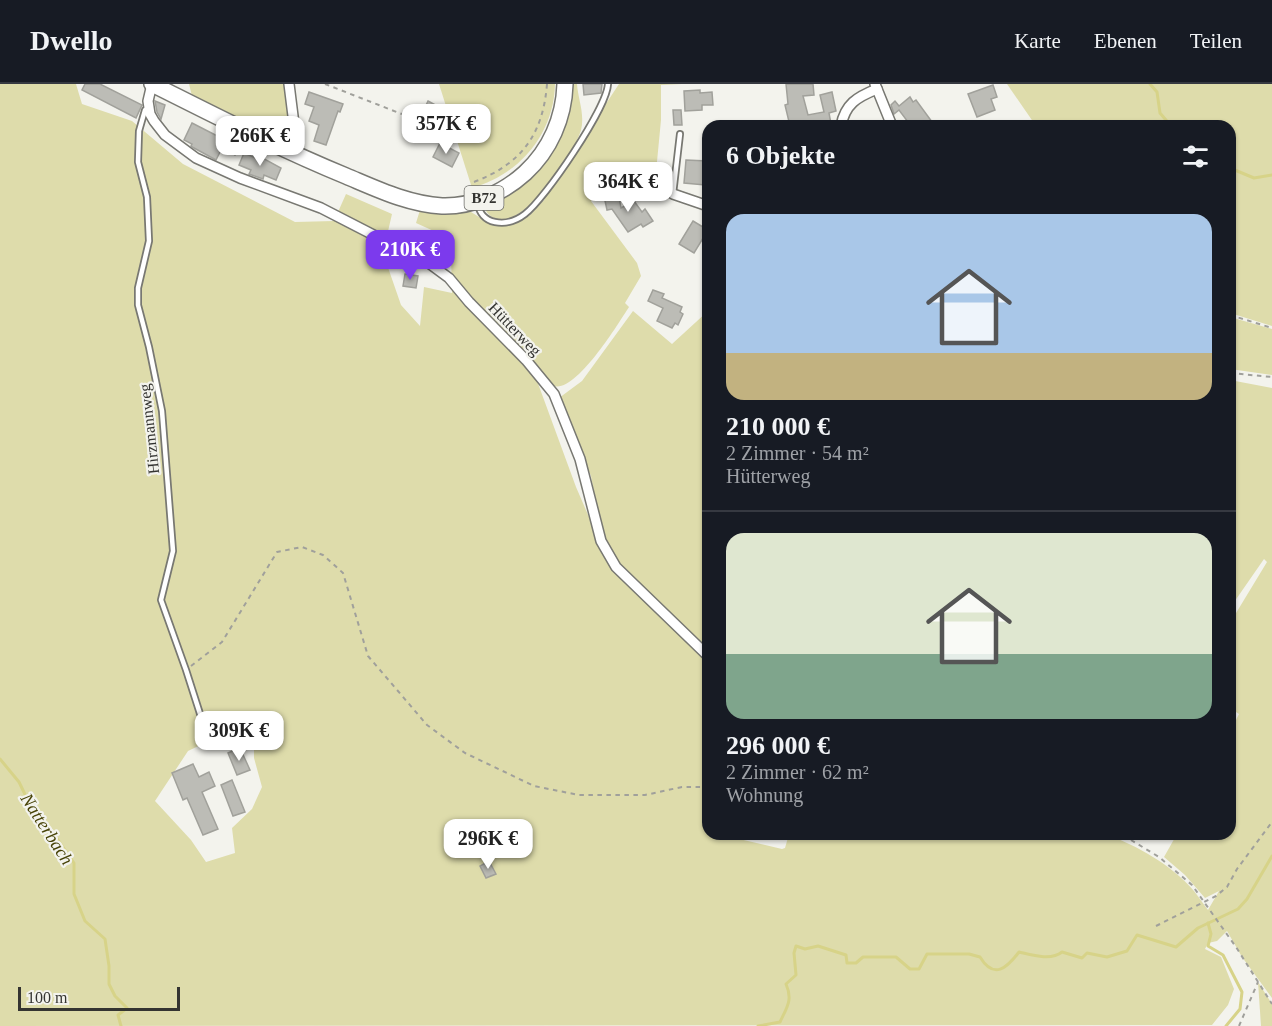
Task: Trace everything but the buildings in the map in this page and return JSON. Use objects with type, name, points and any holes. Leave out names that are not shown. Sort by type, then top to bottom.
[{"type":"main road","name":"B72","points":[[152,84],[332,171],[410,200],[442,206],[478,203],[519,180],[546,150],[563,106],[565,84]]},
{"type":"street","points":[[148,108],[152,84]]},
{"type":"street","points":[[289,84],[296,140],[292,152]]},
{"type":"street","points":[[842,120],[852,102],[876,86],[890,120]]},
{"type":"street","name":"Hütterweg","points":[[148,108],[154,121],[165,135],[196,158],[240,178],[321,208],[430,264],[448,278],[526,360],[554,394],[580,459],[601,541],[616,567],[702,650]]},
{"type":"street","points":[[673,194],[702,204]]},
{"type":"lane","points":[[478,203],[486,219],[500,223],[512,221],[529,211],[551,185],[599,111],[607,93],[608,84]]},
{"type":"lane","name":"Hirzmannweg","points":[[148,108],[145,110],[139,141],[138,162],[147,197],[149,241],[138,288],[138,305],[162,411],[173,551],[161,600],[210,745]]},
{"type":"lane","points":[[627,198],[651,193],[673,194],[680,134]]},
{"type":"path","points":[[325,84],[412,118],[435,131],[450,134]]},
{"type":"path","points":[[474,182],[500,171],[530,142],[541,120],[547,84]]},
{"type":"path","points":[[1236,317],[1272,328]]},
{"type":"path","points":[[1236,374],[1272,377]]},
{"type":"path","points":[[186,670],[222,642],[278,552],[302,547],[323,555],[343,573],[368,657],[427,725],[465,753],[534,786],[579,795],[645,795],[681,787],[702,788]]},
{"type":"path","points":[[1155,926],[1204,902],[1227,887],[1237,869],[1272,822]]},
{"type":"path","points":[[1131,840],[1159,857],[1192,885],[1272,1005]]},
{"type":"path","points":[[1239,1026],[1258,982]]},
{"type":"shaded area","points":[[0,84],[76,84],[82,104],[132,121],[183,164],[295,222],[334,221],[346,194],[392,214],[383,253],[401,305],[420,326],[424,287],[452,293],[451,256],[447,254],[450,247],[447,237],[416,223],[420,210],[471,212],[492,225],[508,226],[529,216],[545,199],[543,199],[619,84],[682,84],[661,85],[661,120],[656,172],[658,185],[601,192],[591,201],[637,263],[641,276],[625,303],[629,307],[596,355],[573,379],[563,385],[554,386],[497,337],[536,378],[576,487],[602,547],[702,652],[702,840],[744,840],[782,849],[785,848],[787,840],[1120,840],[1175,872],[1194,891],[1208,910],[1219,891],[1205,898],[1185,875],[1164,857],[1174,840],[1236,840],[1236,720],[1239,714],[1236,712],[1236,613],[1267,562],[1264,559],[1236,599],[1236,381],[1272,388],[1272,998],[1242,957],[1227,931],[1217,941],[1208,943],[1205,949],[1221,957],[1234,989],[1228,1005],[1212,1025],[0,1026]],"holes":[[[238,727],[254,733],[254,758],[262,787],[252,809],[232,828],[235,853],[206,862],[191,840],[155,801],[188,751]]]},
{"type":"shaded area","points":[[189,84],[287,84],[291,139],[287,141],[274,136],[192,96]]},
{"type":"shaded area","points":[[439,84],[555,84],[548,120],[531,150],[505,173],[472,188]]},
{"type":"shaded area","points":[[571,84],[577,84],[582,112],[581,130],[576,142],[555,176],[526,208],[511,218],[498,219],[486,211],[489,205],[524,183]]},
{"type":"shaded area","points":[[1007,84],[1272,84],[1272,326],[1236,315],[1236,120],[1032,120]]},
{"type":"shaded area","points":[[633,311],[672,344],[702,316],[702,643],[615,559],[603,540],[591,476],[559,398],[582,381]]},
{"type":"shaded area","points":[[1236,319],[1272,329],[1272,375],[1236,370]]},
{"type":"shaded area","points":[[1258,982],[1272,1004],[1272,1026],[1261,1026]]},
{"type":"waterway","points":[[1150,84],[1157,92],[1160,113],[1166,120]]},
{"type":"waterway","points":[[1236,170],[1254,178],[1272,175]]},
{"type":"waterway","name":"Natterbach","points":[[0,759],[19,782],[33,811],[56,837],[74,863],[74,894],[85,921],[105,939],[109,984],[115,996],[127,1008],[118,1015],[121,1026]]},
{"type":"waterway","points":[[758,1026],[780,1022],[785,1012],[789,999],[786,984],[796,975],[794,953],[796,946],[805,949],[818,946],[846,955],[847,963],[856,963],[863,957],[896,957],[910,969],[919,969],[927,954],[969,954],[980,957],[985,964],[995,970],[1005,967],[1019,952],[1041,956],[1058,955],[1062,952],[1082,958],[1087,953],[1107,957],[1127,951],[1137,935],[1176,947],[1198,928],[1238,909],[1247,899],[1272,856]]},
{"type":"waterway","points":[[1208,923],[1211,934],[1208,946],[1223,955],[1242,992],[1240,1009],[1226,1026]]}]
